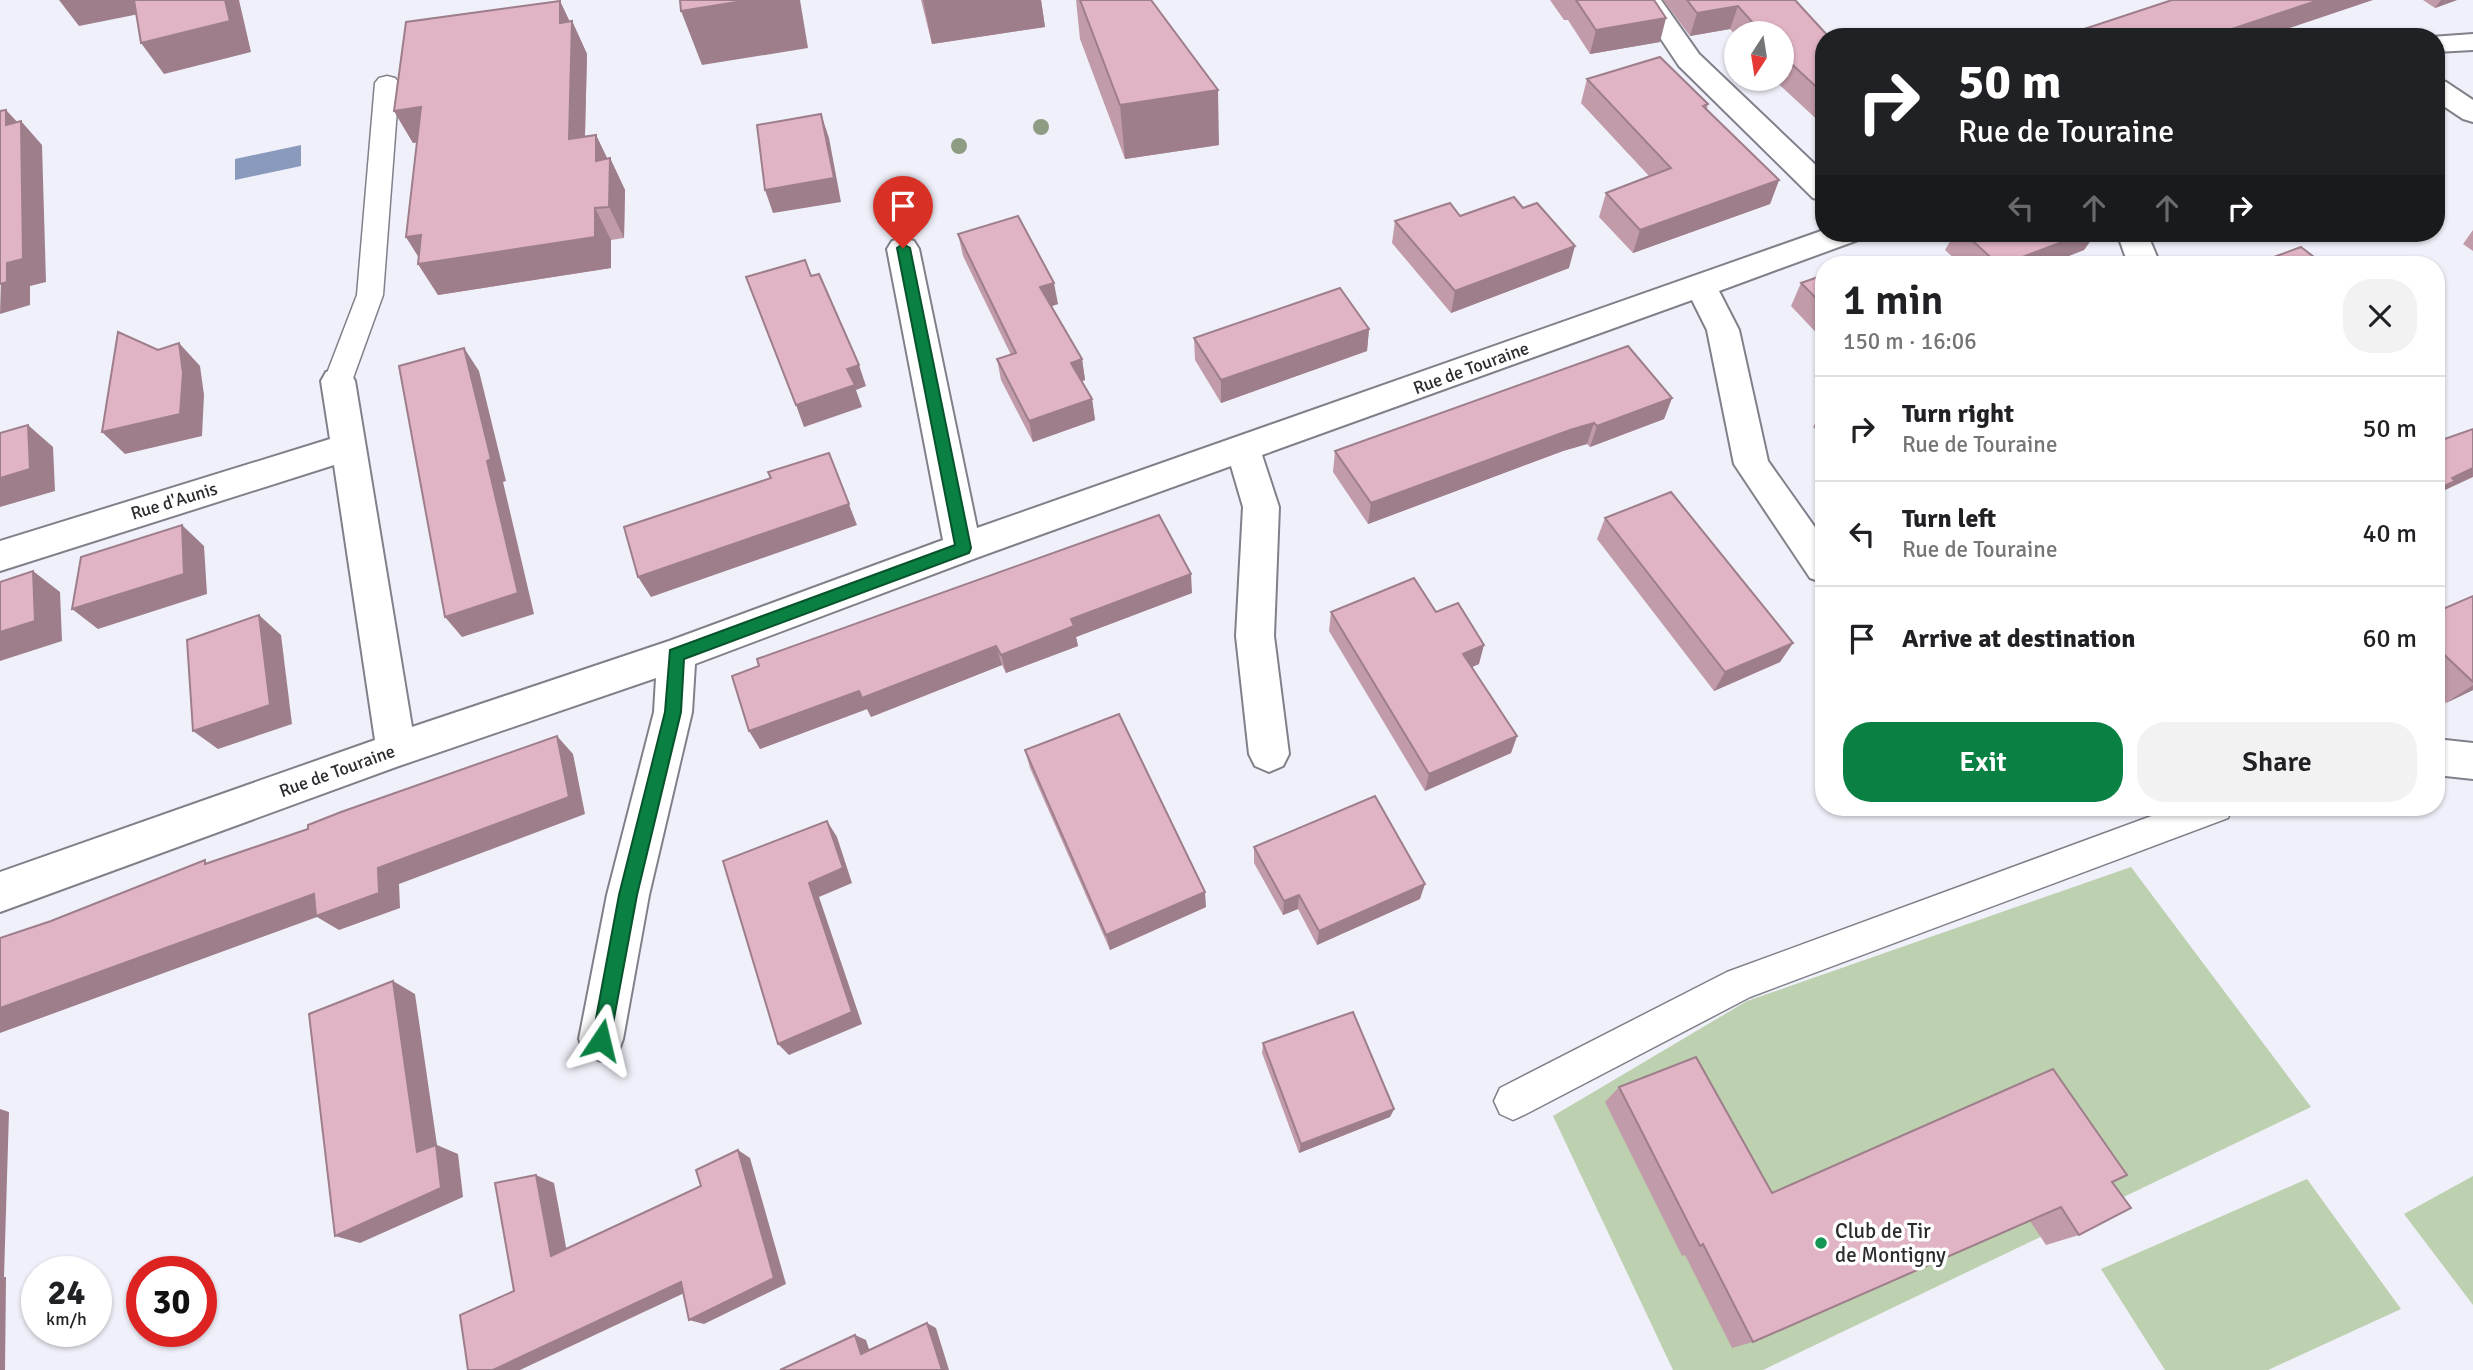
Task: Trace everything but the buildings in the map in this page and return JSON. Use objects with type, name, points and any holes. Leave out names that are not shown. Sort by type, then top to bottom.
[{"type":"street","points":[[1648,0],[1689,60],[1815,182]]},
{"type":"street","points":[[2445,44],[2473,42]]},
{"type":"street","points":[[2445,94],[2473,113]]},
{"type":"street","name":"Rue de Touraine","points":[[0,892],[396,750],[676,655],[964,548],[1822,242]]},
{"type":"street","points":[[903,248],[964,548]]},
{"type":"street","points":[[1700,285],[1723,330],[1751,464],[1815,556]]},
{"type":"street","points":[[338,381],[396,750]]},
{"type":"street","name":"Rue d'Aunis","points":[[0,556],[348,447]]},
{"type":"street","points":[[1243,450],[1261,507],[1255,636],[1269,754]]},
{"type":"street","points":[[601,1040],[628,895],[673,712],[676,655]]},
{"type":"street","points":[[2445,758],[2473,761]]},
{"type":"lane","points":[[338,381],[370,295],[387,83]]},
{"type":"lane","points":[[1513,1101],[1741,984],[2192,816]]},
{"type":"green space","name":"Club de Tir de Montigny","points":[[2131,867],[2311,1107],[1763,1370],[1673,1370],[1553,1116],[1747,1001]]},
{"type":"green space","points":[[2473,1176],[2473,1305],[2404,1214]]},
{"type":"green space","points":[[2307,1179],[2401,1309],[2268,1370],[2165,1370],[2101,1269]]},
{"type":"water","points":[[301,145],[301,166],[235,180],[235,159]]},
{"type":"place","name":"Club de Tir de Montigny","points":[[1821,1243]]},
{"type":"route","points":[[601,1040],[628,895],[673,712],[676,655],[964,548],[903,248]]}]
